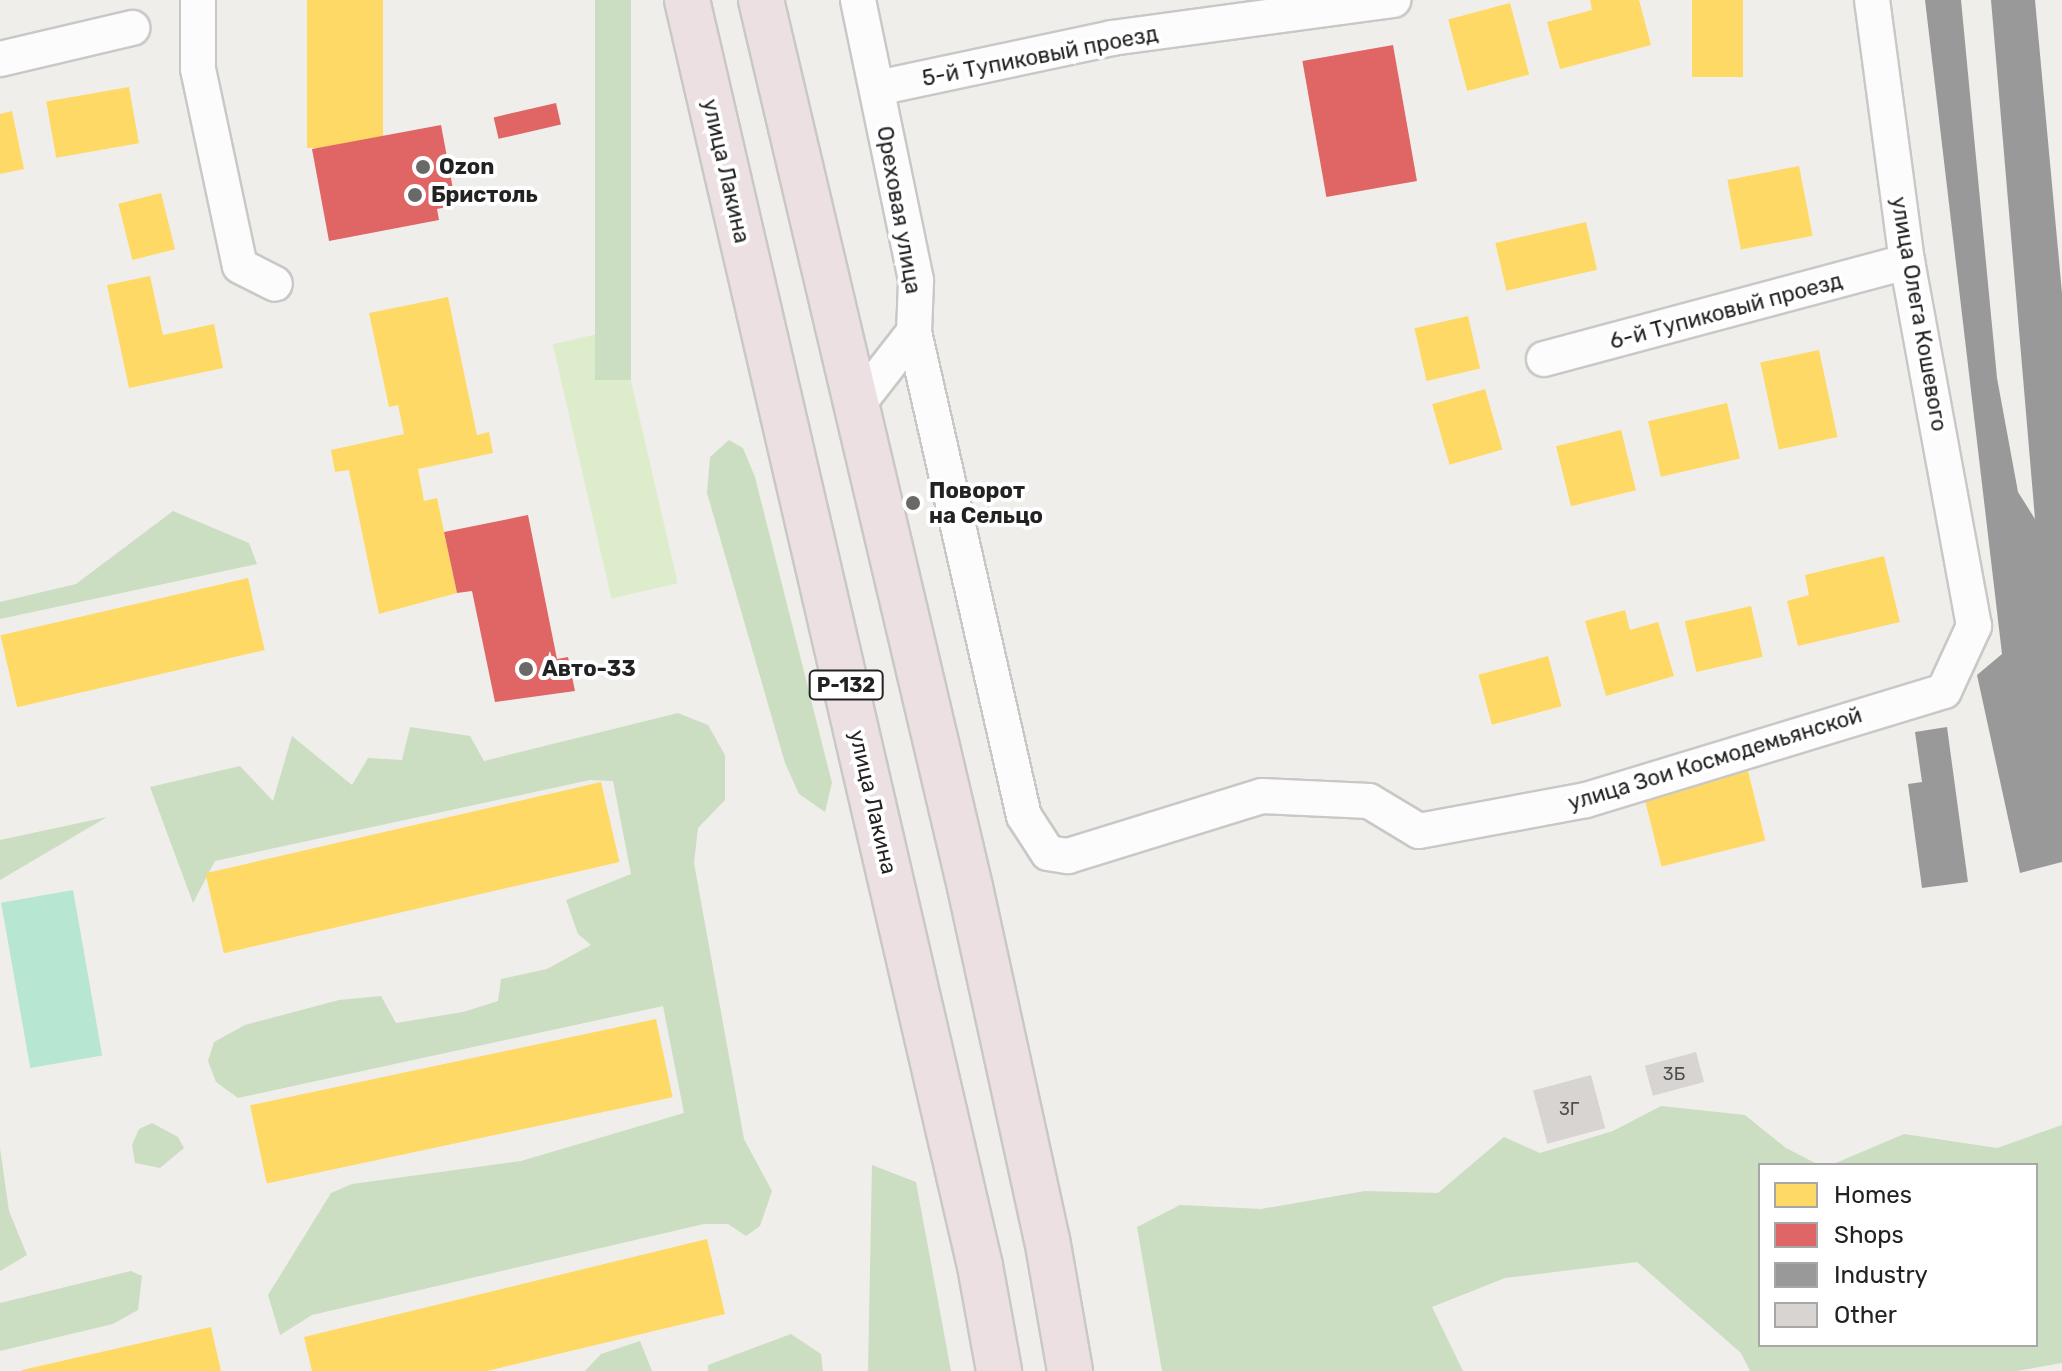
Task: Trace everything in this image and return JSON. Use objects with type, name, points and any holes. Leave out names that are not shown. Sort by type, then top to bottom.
[{"type":"highway","name":"улица Лакина","points":[[687,0],[977,1250],[999,1371]]},
{"type":"highway","points":[[761,0],[977,918],[1047,1239],[1070,1371]]},
{"type":"street","points":[[198,0],[198,69],[240,266],[275,284]]},
{"type":"street","name":"Ореховая улица","points":[[858,0],[916,281],[914,332],[1024,816],[1048,853]]},
{"type":"street","name":"5-й Тупиковый проезд","points":[[877,88],[1112,38],[1393,0]]},
{"type":"street","name":"улица Олега Кошевого","points":[[1872,0],[1907,262],[1974,626]]},
{"type":"street","points":[[0,59],[132,28]]},
{"type":"street","name":"6-й Тупиковый проезд","points":[[1544,359],[1907,262]]},
{"type":"street","points":[[858,404],[914,332]]},
{"type":"street","name":"улица Зои Космодемьянской","points":[[1048,853],[1068,856],[1262,796],[1369,801],[1419,831],[1586,800],[1944,691],[1974,626]]},
{"type":"green space","points":[[595,0],[631,0],[631,380],[595,380]]},
{"type":"green space","points":[[619,329],[678,583],[611,599],[553,344]]},
{"type":"green space","points":[[729,440],[743,448],[755,477],[832,783],[825,812],[799,794],[785,763],[707,493],[710,457]]},
{"type":"green space","points":[[173,511],[249,543],[257,564],[0,619],[0,602],[76,584]]},
{"type":"green space","points":[[678,713],[708,725],[725,755],[725,800],[698,828],[694,863],[744,1139],[772,1191],[760,1226],[746,1236],[728,1224],[704,1224],[312,1315],[280,1335],[268,1295],[331,1193],[352,1184],[521,1161],[684,1113],[663,1006],[238,1098],[216,1082],[208,1061],[214,1042],[245,1025],[339,1000],[381,996],[396,1023],[463,1012],[498,1001],[501,979],[547,969],[591,945],[578,934],[566,900],[631,874],[613,781],[590,780],[215,861],[193,903],[150,787],[240,766],[273,801],[292,736],[352,785],[368,758],[402,760],[410,727],[470,736],[484,761]]},
{"type":"green space","points":[[107,817],[0,880],[0,840]]},
{"type":"green space","points":[[73,890],[102,1055],[30,1068],[1,903]]},
{"type":"green space","points":[[1661,1106],[1745,1115],[1786,1148],[1815,1163],[1758,1163],[1758,1347],[2038,1347],[2038,1163],[1836,1163],[1904,1134],[1997,1148],[2062,1125],[2062,1363],[2017,1371],[1750,1371],[1741,1353],[1637,1262],[1505,1278],[1432,1307],[1463,1371],[1162,1371],[1137,1227],[1180,1205],[1261,1209],[1365,1191],[1438,1193],[1504,1137],[1540,1153],[1613,1131]]},
{"type":"green space","points":[[152,1123],[178,1137],[184,1148],[160,1168],[135,1163],[132,1145],[139,1129]]},
{"type":"green space","points":[[0,1148],[9,1211],[27,1255],[0,1271]]},
{"type":"green space","points":[[872,1165],[916,1182],[951,1371],[868,1371]]},
{"type":"green space","points":[[131,1271],[142,1276],[138,1310],[113,1324],[0,1351],[0,1303]]},
{"type":"green space","points":[[791,1334],[821,1354],[823,1371],[708,1371],[708,1365]]},
{"type":"green space","points":[[640,1341],[652,1371],[585,1371],[601,1354]]},
{"type":"building: Homes","points":[[307,0],[383,0],[383,148],[307,148]]},
{"type":"building: Homes","points":[[1590,0],[1639,0],[1651,45],[1560,69],[1547,22],[1592,10]]},
{"type":"building: Homes","points":[[1692,0],[1743,0],[1743,77],[1692,77]]},
{"type":"building: Homes","points":[[1510,3],[1529,74],[1467,91],[1448,20]]},
{"type":"building: Homes","points":[[129,87],[139,143],[56,158],[46,102]]},
{"type":"building: Homes","points":[[12,111],[24,169],[0,174],[0,114]]},
{"type":"building: Homes","points":[[1799,166],[1813,236],[1741,250],[1727,180]]},
{"type":"building: Homes","points":[[161,193],[175,249],[132,260],[118,204]]},
{"type":"building: Homes","points":[[1586,222],[1597,270],[1506,291],[1495,243]]},
{"type":"building: Homes","points":[[150,276],[163,335],[214,324],[223,368],[129,388],[107,285]]},
{"type":"building: Homes","points":[[448,297],[477,435],[489,432],[493,453],[418,469],[424,501],[437,498],[457,593],[379,614],[349,470],[335,472],[331,450],[404,434],[398,405],[389,407],[369,313]]},
{"type":"building: Homes","points":[[1468,316],[1480,369],[1427,381],[1414,328]]},
{"type":"building: Homes","points":[[1819,350],[1838,437],[1779,450],[1760,362]]},
{"type":"building: Homes","points":[[1485,389],[1502,450],[1449,465],[1432,404]]},
{"type":"building: Homes","points":[[1727,403],[1740,459],[1661,477],[1648,421]]},
{"type":"building: Homes","points":[[1621,430],[1636,490],[1571,506],[1556,446]]},
{"type":"building: Homes","points":[[1884,556],[1900,622],[1798,646],[1787,601],[1809,595],[1805,575]]},
{"type":"building: Homes","points":[[248,578],[265,650],[17,707],[1,635]]},
{"type":"building: Homes","points":[[1751,606],[1763,657],[1696,672],[1685,621]]},
{"type":"building: Homes","points":[[1625,610],[1630,630],[1658,622],[1674,676],[1606,696],[1585,621]]},
{"type":"building: Homes","points":[[1548,656],[1561,706],[1492,725],[1478,675]]},
{"type":"building: Homes","points":[[1746,763],[1765,841],[1662,867],[1642,789]]},
{"type":"building: Homes","points":[[601,782],[619,862],[224,953],[205,873]]},
{"type":"building: Homes","points":[[656,1019],[673,1097],[267,1184],[250,1105]]},
{"type":"building: Homes","points":[[707,1239],[725,1314],[487,1371],[312,1371],[304,1337]]},
{"type":"building: Homes","points":[[211,1327],[221,1371],[22,1371],[22,1370]]},
{"type":"building: Shops","points":[[1393,45],[1417,181],[1326,197],[1302,61]]},
{"type":"building: Shops","points":[[556,103],[561,124],[499,139],[494,117]]},
{"type":"building: Shops","points":[[441,125],[456,205],[437,209],[439,220],[329,241],[312,149]]},
{"type":"building: Shops","points":[[528,515],[557,659],[568,657],[575,691],[495,702],[472,591],[457,593],[444,532]]},
{"type":"building: Industry","points":[[1925,0],[1961,0],[1997,378],[2018,492],[2035,519],[1991,0],[2035,0],[2062,293],[2062,862],[2020,873],[1977,675],[2002,654]]},
{"type":"building: Industry","points":[[1947,727],[1968,882],[1922,888],[1908,784],[1922,782],[1915,732]]},
{"type":"building: Other","points":[[1696,1052],[1704,1082],[1653,1096],[1645,1066]]},
{"type":"building: Other","points":[[1591,1075],[1605,1128],[1547,1144],[1533,1091]]},
{"type":"place","name":"Ozon","points":[[423,167]]},
{"type":"place","name":"Бристоль","points":[[415,195]]},
{"type":"place","name":"Поворот на Сельцо","points":[[913,503]]},
{"type":"place","name":"Авто-33","points":[[526,669]]}]
